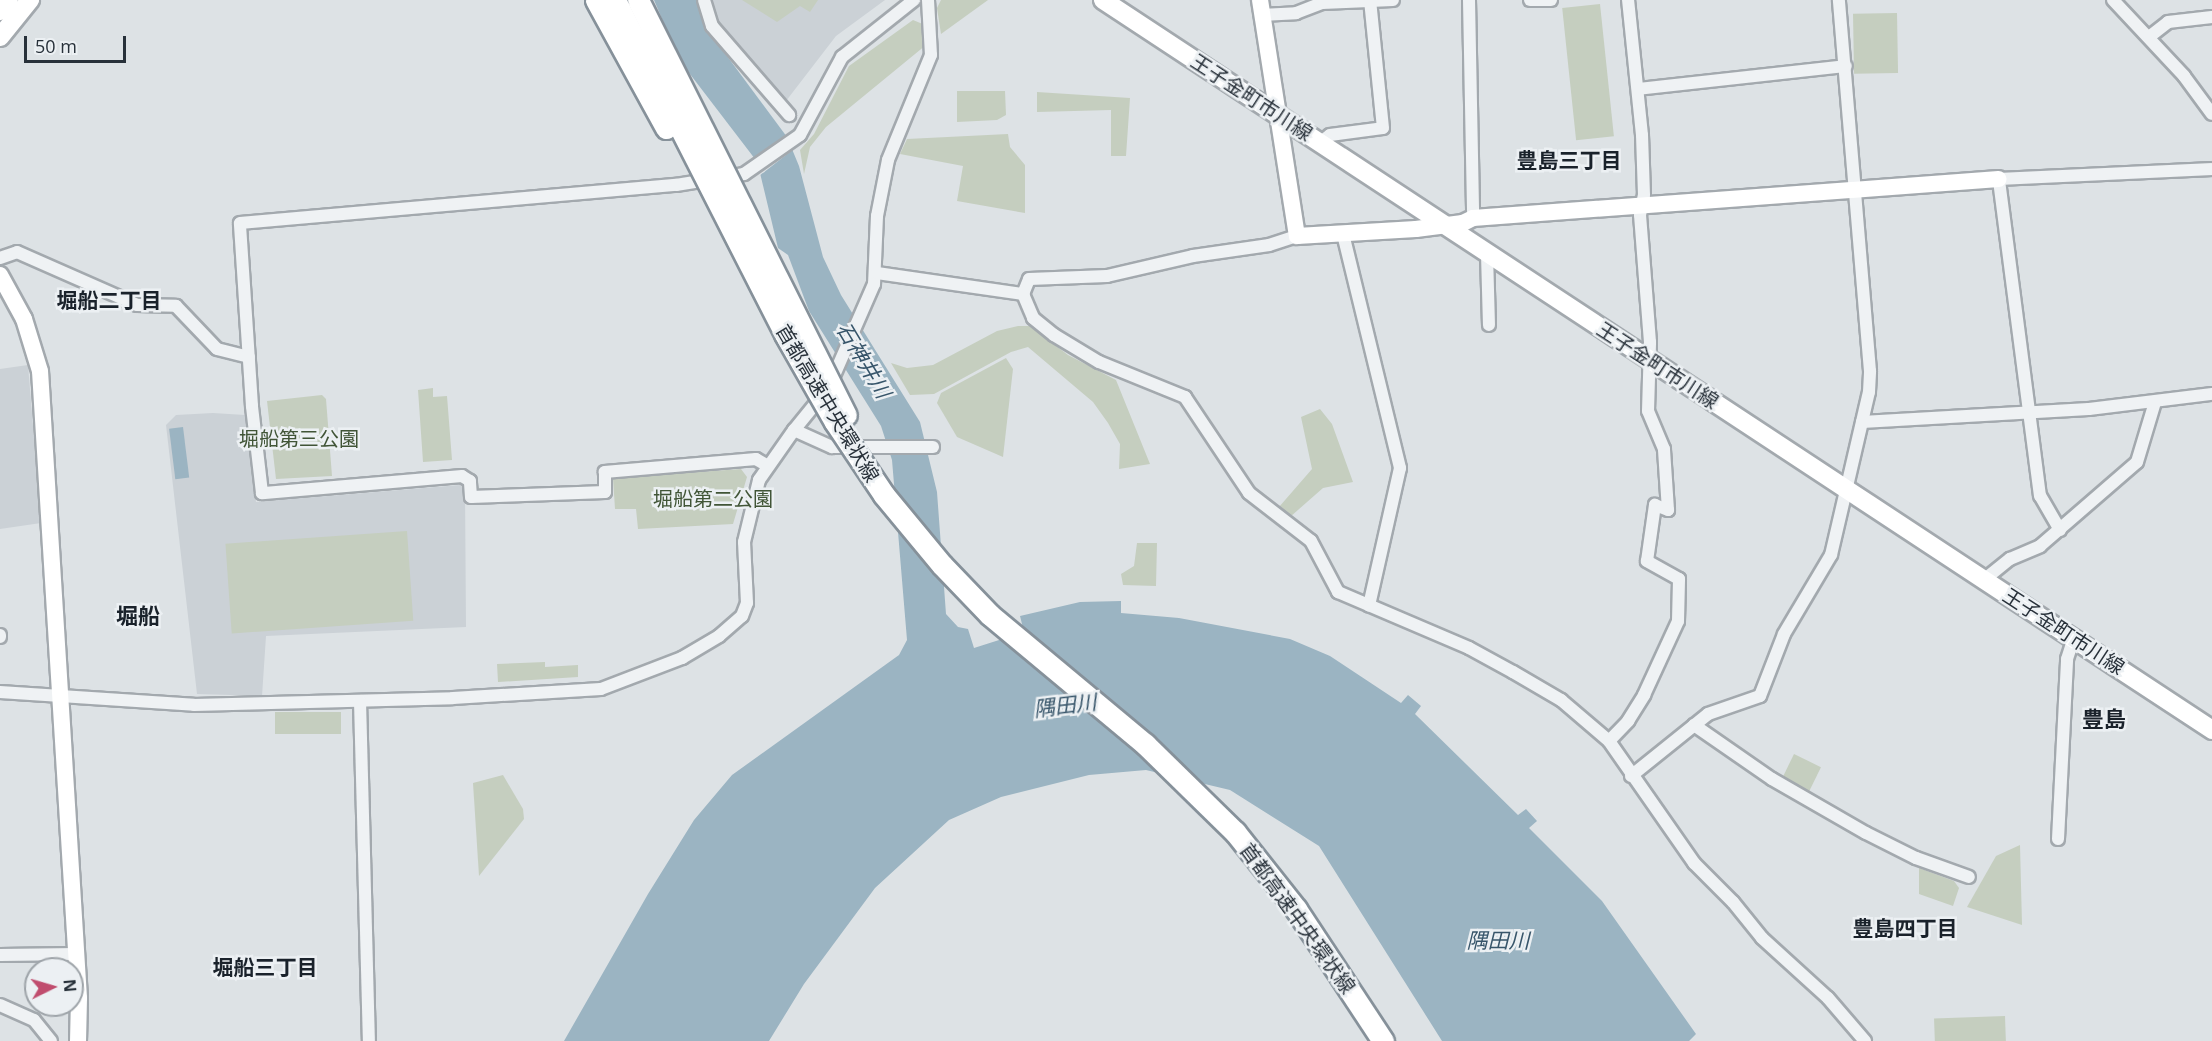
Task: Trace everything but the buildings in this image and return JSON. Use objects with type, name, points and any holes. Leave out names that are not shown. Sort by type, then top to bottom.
[{"type":"highway","points":[[596,0],[747,276],[785,334]]},
{"type":"highway","name":"首都高速中央環状線","points":[[615,0],[785,334],[858,458],[913,532],[990,615],[1145,744],[1214,809],[1296,909],[1383,1041]]},
{"type":"highway","name":"首都高速中央環状線","points":[[638,0],[846,414],[905,512],[993,610],[1150,741],[1213,800],[1302,907],[1390,1041]]},
{"type":"main road","points":[[0,11],[9,0]]},
{"type":"main road","points":[[0,37],[30,0]]},
{"type":"main road","name":"王子金町市川線","points":[[1103,0],[1278,113],[1442,225],[2212,729]]},
{"type":"street","points":[[704,0],[712,26],[789,115]]},
{"type":"street","points":[[768,466],[756,459],[605,472],[606,492],[471,497],[470,481],[462,476],[262,493],[249,357],[240,223],[676,185],[754,169],[797,138],[842,57],[914,0]]},
{"type":"street","points":[[0,692],[194,705],[360,701],[601,689],[682,658],[707,644],[742,616],[747,603],[746,530],[759,480],[794,430],[813,410],[839,368],[876,279],[877,216],[888,160],[931,55],[928,0]]},
{"type":"street","points":[[1297,236],[1260,8],[1296,13],[1322,3],[1393,0]]},
{"type":"street","points":[[1469,0],[1473,218]]},
{"type":"street","points":[[1530,0],[1551,0]]},
{"type":"street","points":[[1609,741],[1628,721],[1644,695],[1678,621],[1680,579],[1647,561],[1655,505],[1668,510],[1664,449],[1648,411],[1638,89],[1628,0]]},
{"type":"street","points":[[1631,776],[1708,714],[1760,696],[1784,633],[1831,555],[1869,392],[1869,335],[1853,188],[1846,66],[1839,0]]},
{"type":"street","points":[[2113,0],[2149,37],[2212,114]]},
{"type":"street","points":[[1321,142],[1330,135],[1383,128],[1370,1]]},
{"type":"street","points":[[2149,37],[2168,22],[2212,17]]},
{"type":"street","points":[[1638,89],[1846,66]]},
{"type":"street","points":[[1865,1041],[1828,998],[1761,938],[1733,902],[1694,863],[1631,776],[1609,741],[1561,700],[1513,672],[1462,645],[1369,606],[1335,589],[1311,541],[1249,493],[1185,397],[1099,363],[1054,335],[1033,318],[1023,294],[1029,279],[1107,276],[1193,256],[1269,245],[1297,236],[1442,225],[1473,218],[1853,188],[2212,169]]},
{"type":"street","points":[[1999,179],[2040,496],[2060,530]]},
{"type":"street","points":[[1342,234],[1400,468],[1369,606]]},
{"type":"street","points":[[0,258],[17,252],[137,305],[176,306],[217,349],[249,357]]},
{"type":"street","points":[[1487,254],[1489,325]]},
{"type":"street","points":[[0,275],[24,319],[40,371],[77,954],[78,1041]]},
{"type":"street","points":[[876,279],[1023,294]]},
{"type":"street","points":[[1862,422],[2030,413],[2155,402],[2212,394]]},
{"type":"street","points":[[1985,579],[2010,558],[2040,546],[2137,462],[2155,402]]},
{"type":"street","points":[[794,430],[832,447],[933,447]]},
{"type":"street","points":[[2058,839],[2067,659],[2074,638]]},
{"type":"street","points":[[360,701],[369,1041]]},
{"type":"street","points":[[1694,725],[1772,779],[1866,833],[1916,858],[1969,877]]},
{"type":"street","points":[[0,955],[77,954]]},
{"type":"street","points":[[0,1005],[34,1020],[51,1041]]},
{"type":"shaded area","points":[[710,0],[885,0],[836,36],[786,101],[720,30]]},
{"type":"shaded area","points":[[28,365],[41,523],[0,529],[0,369]]},
{"type":"shaded area","points":[[213,413],[245,415],[256,502],[460,485],[465,489],[466,627],[266,636],[262,696],[197,694],[166,425],[176,415]]},
{"type":"green space","points":[[742,0],[818,0],[810,12],[800,6],[777,22]]},
{"type":"green space","points":[[941,0],[988,0],[941,34],[937,8]]},
{"type":"green space","points":[[1600,4],[1614,136],[1576,140],[1562,8]]},
{"type":"green space","points":[[1897,13],[1898,73],[1854,74],[1853,14]]},
{"type":"green space","points":[[913,20],[925,25],[926,45],[826,127],[810,147],[804,174],[800,150],[814,134],[849,66]]},
{"type":"green space","points":[[957,91],[1005,91],[1006,115],[997,120],[957,122]]},
{"type":"green space","points":[[1037,92],[1130,98],[1126,156],[1111,156],[1111,110],[1037,112]]},
{"type":"green space","points":[[1008,134],[1010,147],[1025,165],[1025,213],[957,201],[963,166],[900,154],[907,139]]},
{"type":"green space","points":[[1030,326],[1068,355],[1116,380],[1150,464],[1119,469],[1120,444],[1093,402],[1028,347],[1011,352],[934,394],[910,395],[891,363],[907,368],[933,365],[997,331]]},
{"type":"green space","points":[[1006,358],[1013,369],[1003,457],[957,437],[937,403],[941,393]]},
{"type":"green space","points":[[433,388],[433,397],[447,396],[452,460],[423,462],[418,390]]},
{"type":"green space","name":"堀船第三公園","points":[[322,395],[326,399],[332,476],[276,479],[267,401]]},
{"type":"green space","points":[[1320,409],[1332,424],[1353,482],[1323,488],[1290,517],[1279,507],[1312,469],[1301,417]]},
{"type":"green space","name":"堀船第二公園","points":[[741,469],[747,477],[733,524],[638,529],[636,509],[615,509],[613,478]]},
{"type":"green space","points":[[407,531],[413,621],[232,633],[225,544]]},
{"type":"green space","points":[[1137,543],[1157,543],[1156,586],[1123,585],[1121,574],[1134,566]]},
{"type":"green space","points":[[545,662],[545,667],[578,665],[578,677],[498,682],[497,664]]},
{"type":"green space","points":[[275,712],[341,712],[341,734],[275,734]]},
{"type":"green space","points":[[1794,754],[1821,767],[1809,792],[1782,779]]},
{"type":"green space","points":[[503,775],[523,809],[524,819],[479,876],[473,783]]},
{"type":"green space","points":[[2020,845],[2022,925],[1967,907],[1996,856]]},
{"type":"green space","points":[[1919,868],[1954,881],[1959,888],[1953,906],[1919,894]]},
{"type":"green space","points":[[2005,1016],[2006,1041],[1935,1041],[1934,1018]]},
{"type":"water","points":[[654,0],[697,0],[707,29],[787,137],[799,166],[823,257],[841,295],[920,422],[937,492],[946,614],[958,627],[968,629],[974,648],[1024,632],[1020,616],[1080,602],[1121,601],[1121,613],[1179,618],[1290,639],[1330,656],[1401,703],[1408,695],[1421,706],[1415,714],[1518,815],[1526,809],[1537,821],[1529,828],[1602,901],[1696,1034],[1689,1041],[1442,1041],[1319,846],[1230,790],[1146,770],[1089,775],[1001,797],[949,820],[875,888],[804,984],[769,1041],[564,1041],[648,894],[694,820],[732,775],[899,655],[907,640],[892,460],[881,426],[809,311],[788,255],[778,248],[760,173],[765,172],[680,61]]},
{"type":"water","points":[[183,427],[189,478],[175,479],[169,429]]},
{"type":"pier","points":[[788,133],[795,148],[759,176],[754,159]]},
{"type":"district","name":"豊島三丁目","points":[[1569,160]]},
{"type":"district","name":"堀船二丁目","points":[[109,300]]},
{"type":"district","name":"堀船","points":[[138,616]]},
{"type":"district","name":"豊島","points":[[2104,719]]},
{"type":"district","name":"豊島四丁目","points":[[1905,928]]},
{"type":"district","name":"堀船三丁目","points":[[265,967]]},
{"type":"water label","name":"石神井川","points":[[864,360]]},
{"type":"water label","name":"隅田川","points":[[1065,705]]},
{"type":"water label","name":"隅田川","points":[[1498,940]]}]
